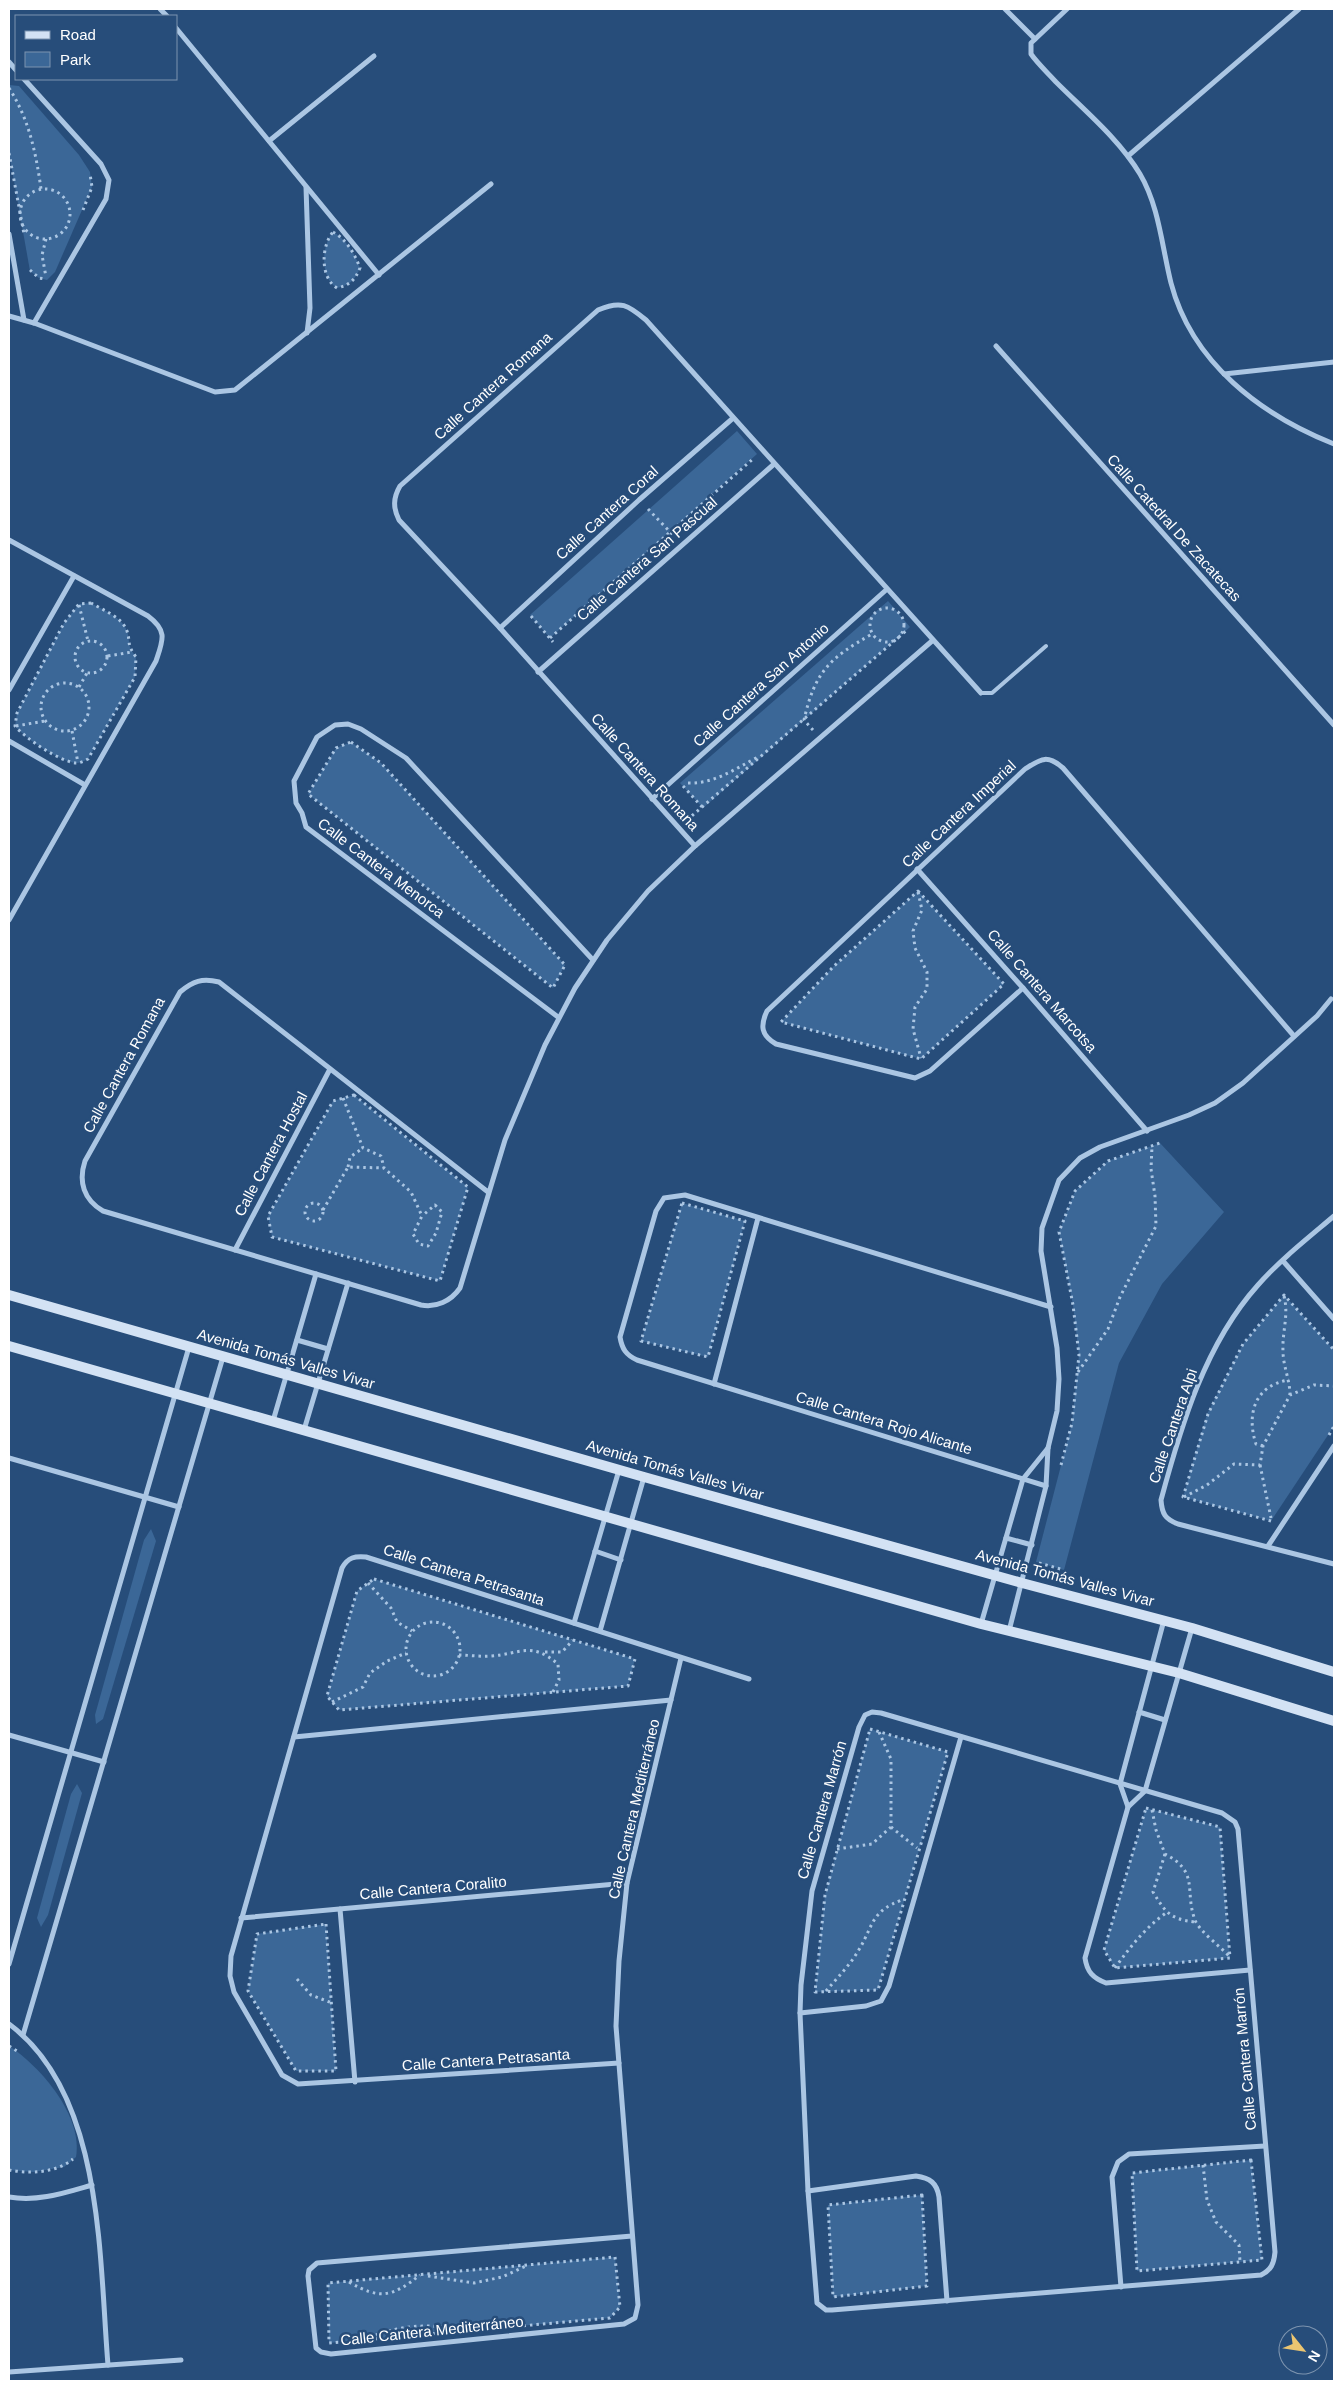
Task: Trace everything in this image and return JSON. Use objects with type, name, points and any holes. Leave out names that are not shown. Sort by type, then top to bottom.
[{"type":"main road","name":"Avenida Tomás Valles Vivar","points":[[9,1295],[619,1470],[1022,1583],[1164,1620],[1334,1672]]},
{"type":"main road","points":[[9,1346],[981,1624],[1179,1673],[1334,1721]]},
{"type":"street","points":[[1005,9],[1035,38]]},
{"type":"street","points":[[1067,9],[1035,38],[1030,49],[1034,59],[1128,156],[1148,190],[1172,285],[1179,304],[1202,348],[1224,374],[1266,410],[1290,424],[1334,444]]},
{"type":"street","points":[[1128,156],[1299,9]]},
{"type":"street","points":[[178,30],[379,275]]},
{"type":"street","points":[[269,141],[374,56]]},
{"type":"street","points":[[25,80],[102,164],[109,180],[106,198],[34,323]]},
{"type":"street","points":[[9,316],[34,323],[220,392],[234,390],[244,385],[491,184]]},
{"type":"street","points":[[306,187],[310,308],[306,334]]},
{"type":"street","points":[[9,234],[24,320]]},
{"type":"street","name":"Calle Cantera Romana","points":[[695,846],[500,628],[399,520],[394,509],[396,492],[400,486],[598,310],[613,303],[627,306],[646,320],[773,465],[981,693]]},
{"type":"street","name":"Calle Catedral De Zacatecas","points":[[996,346],[1334,726]]},
{"type":"street","points":[[1224,374],[1334,362]]},
{"type":"street","name":"Calle Cantera Coral","points":[[500,628],[639,500],[732,419]]},
{"type":"street","name":"Calle Cantera San Pascual","points":[[538,672],[773,465]]},
{"type":"street","points":[[9,540],[148,616],[158,624],[163,633],[162,644],[156,661],[9,920]]},
{"type":"street","points":[[9,690],[74,576]]},
{"type":"street","name":"Calle Cantera San Antonio","points":[[652,799],[886,590]]},
{"type":"street","name":"Calle Cantera Romana","points":[[488,1192],[219,982],[200,980],[180,992],[173,1002],[85,1161],[81,1173],[82,1185],[93,1206],[103,1212],[428,1307],[448,1300],[460,1288],[505,1140],[558,1017],[593,960],[648,891],[695,846],[932,641]]},
{"type":"street","name":"Calle Cantera Menorca","points":[[558,1017],[306,827],[302,813],[296,803],[294,781],[317,738],[335,725],[348,724],[361,729],[406,758],[593,960]]},
{"type":"street","points":[[9,741],[85,785]]},
{"type":"street","name":"Calle Cantera Imperial","points":[[1023,988],[930,1071],[915,1078],[776,1044],[762,1032],[762,1022],[767,1011],[916,869],[1025,769],[1036,762],[1046,759],[1053,760],[1063,768],[1294,1036]]},
{"type":"street","name":"Calle Cantera Marcotsa","points":[[916,869],[1023,988],[1147,1131]]},
{"type":"street","points":[[1010,1631],[1046,1486],[1048,1448],[1056,1411],[1059,1378],[1041,1243],[1042,1228],[1059,1180],[1080,1158],[1100,1146],[1147,1131],[1215,1103],[1243,1083],[1317,1016],[1331,1000]]},
{"type":"street","name":"Calle Cantera Hostal","points":[[235,1250],[330,1069]]},
{"type":"street","name":"Calle Cantera Rojo Alicante","points":[[1046,1486],[637,1360],[629,1356],[622,1347],[620,1337],[656,1211],[664,1198],[685,1195],[1051,1307]]},
{"type":"street","name":"Calle Cantera Alpi","points":[[1334,1216],[1283,1261],[1252,1293],[1227,1328],[1206,1367],[1187,1414],[1161,1500],[1162,1512],[1168,1520],[1178,1524],[1334,1564]]},
{"type":"street","points":[[714,1384],[758,1218]]},
{"type":"street","points":[[1283,1261],[1334,1319]]},
{"type":"street","points":[[273,1421],[316,1274]]},
{"type":"street","points":[[304,1430],[348,1283]]},
{"type":"street","points":[[297,1340],[328,1349]]},
{"type":"street","points":[[9,1964],[189,1347]]},
{"type":"street","points":[[24,2035],[223,1357]]},
{"type":"street","points":[[1268,1546],[1334,1446]]},
{"type":"street","points":[[981,1624],[1023,1479],[1048,1448]]},
{"type":"street","points":[[9,1458],[179,1508]]},
{"type":"street","points":[[574,1623],[619,1470]]},
{"type":"street","points":[[600,1631],[644,1477]]},
{"type":"street","points":[[1006,1538],[1032,1545]]},
{"type":"street","points":[[595,1551],[620,1560]]},
{"type":"street","name":"Calle Cantera Petrasanta","points":[[619,2063],[355,2082],[298,2084],[282,2075],[234,1992],[230,1976],[231,1956],[342,1568],[349,1559],[357,1556],[366,1557],[749,1679]]},
{"type":"street","points":[[1164,1620],[1120,1784],[1128,1807],[1145,1791],[1192,1628]]},
{"type":"street","name":"Calle Cantera Mediterráneo","points":[[632,2236],[317,2263],[309,2270],[308,2276],[316,2348],[321,2352],[331,2354],[624,2324],[635,2318],[638,2305],[616,2026],[618,1970],[627,1883],[681,1658]]},
{"type":"street","points":[[294,1737],[671,1700]]},
{"type":"street","name":"Calle Cantera Marrón","points":[[872,1712],[881,1712],[961,1737],[1222,1813],[1235,1822],[1238,1829],[1275,2252],[1272,2266],[1268,2272],[1260,2275],[832,2310],[822,2307],[816,2297],[808,2192],[800,2012],[805,1938],[812,1891],[865,1715],[872,1712]]},
{"type":"street","points":[[1139,1712],[1165,1720]]},
{"type":"street","points":[[9,1735],[104,1762]]},
{"type":"street","points":[[800,2012],[866,2006],[881,2001],[889,1986],[961,1737]]},
{"type":"street","name":"Calle Cantera Marrón","points":[[1128,1807],[1085,1958],[1086,1968],[1091,1975],[1106,1983],[1250,1970]]},
{"type":"street","name":"Calle Cantera Coralito","points":[[242,1918],[627,1883]]},
{"type":"street","points":[[340,1909],[355,2082]]},
{"type":"street","points":[[9,2024],[24,2035],[50,2070],[68,2104],[84,2148],[92,2185],[108,2365]]},
{"type":"street","name":"Calle Cantera Marrón","points":[[1121,2287],[1112,2177],[1118,2162],[1130,2154],[1265,2146]]},
{"type":"street","points":[[808,2192],[916,2176],[932,2181],[937,2187],[939,2197],[947,2301]]},
{"type":"street","points":[[9,2197],[32,2199],[54,2197],[92,2185]]},
{"type":"street","points":[[9,2372],[181,2360]]},
{"type":"lane","points":[[981,693],[992,693],[1046,646]]},
{"type":"path","points":[[9,88],[20,104],[29,128],[36,152],[41,189]]},
{"type":"path","points":[[9,153],[24,238]]},
{"type":"path","points":[[82,212],[92,187],[90,172]]},
{"type":"path","points":[[41,189],[57,192],[63,197],[70,212],[66,227],[54,237],[46,239],[31,234],[22,221],[20,212],[27,197],[41,189]]},
{"type":"path","points":[[333,232],[341,236],[357,259],[360,268],[356,277],[348,285],[337,288],[330,284],[326,275],[324,247],[327,238],[333,232]]},
{"type":"path","points":[[46,239],[42,255],[47,280]]},
{"type":"path","points":[[29,263],[30,271],[39,278],[47,280]]},
{"type":"path","points":[[47,280],[51,276]]},
{"type":"path","points":[[530,615],[550,638],[758,454]]},
{"type":"path","points":[[639,500],[682,544]]},
{"type":"path","points":[[641,516],[656,503]]},
{"type":"path","points":[[678,827],[703,808],[804,720],[898,637],[902,633],[903,622],[898,613],[884,608],[875,613],[870,623],[872,634],[882,641],[893,641],[898,637],[910,627],[888,601],[868,619]]},
{"type":"path","points":[[92,603],[117,618],[127,630],[128,646],[136,657],[134,677],[88,759],[78,763],[64,759],[23,735],[15,726],[17,713],[64,623],[79,604],[92,603]]},
{"type":"path","points":[[79,604],[88,640]]},
{"type":"path","points":[[804,720],[810,694],[826,665],[847,649],[872,634]]},
{"type":"path","points":[[88,640],[99,642],[104,646],[108,656],[102,670],[98,672],[88,673],[78,667],[75,656],[79,646],[88,640]]},
{"type":"path","points":[[108,656],[132,652]]},
{"type":"path","points":[[79,687],[88,673]]},
{"type":"path","points":[[63,683],[79,687],[88,700],[88,715],[84,722],[72,731],[57,730],[45,721],[41,705],[48,690],[63,683]]},
{"type":"path","points":[[15,726],[45,721]]},
{"type":"path","points":[[72,731],[78,763]]},
{"type":"path","points":[[351,742],[381,763],[565,965],[553,988],[308,794],[336,748],[351,742]]},
{"type":"path","points":[[680,783],[700,784],[715,780],[765,754]]},
{"type":"path","points":[[680,783],[688,776]]},
{"type":"path","points":[[680,783],[703,808]]},
{"type":"path","points":[[918,891],[1004,984],[921,1059]]},
{"type":"path","points":[[918,891],[834,966],[781,1022],[921,1059]]},
{"type":"path","points":[[918,891],[922,910],[913,931],[915,948],[927,972],[927,989],[915,1007],[913,1028],[921,1059]]},
{"type":"path","points":[[354,1094],[468,1187],[440,1281],[272,1237],[268,1216],[333,1101],[343,1098],[354,1094]]},
{"type":"path","points":[[343,1098],[363,1148],[381,1156],[384,1168],[411,1192],[422,1216]]},
{"type":"path","points":[[1060,1470],[1072,1423],[1079,1355],[1073,1305],[1060,1232],[1075,1192],[1108,1161],[1160,1143]]},
{"type":"path","points":[[1077,1374],[1108,1329],[1120,1297],[1156,1226],[1155,1196],[1151,1170],[1152,1146]]},
{"type":"path","points":[[324,1210],[320,1205],[314,1203],[307,1207],[306,1213],[310,1220],[316,1221],[323,1216],[324,1210],[348,1167],[350,1157],[363,1148]]},
{"type":"path","points":[[348,1167],[384,1168]]},
{"type":"path","points":[[682,1203],[746,1221],[708,1357],[641,1341],[682,1203]]},
{"type":"path","points":[[435,1205],[442,1212],[436,1234],[428,1246],[419,1244],[413,1234],[422,1216],[435,1205]]},
{"type":"path","points":[[1284,1295],[1334,1350]]},
{"type":"path","points":[[1183,1497],[1272,1521],[1260,1465],[1263,1446],[1290,1395],[1289,1380],[1283,1354],[1288,1309],[1284,1295]]},
{"type":"path","points":[[1183,1497],[1193,1459],[1212,1406],[1243,1344],[1284,1295]]},
{"type":"path","points":[[1263,1446],[1256,1444],[1251,1427],[1254,1407],[1262,1392],[1275,1382],[1289,1380]]},
{"type":"path","points":[[1290,1395],[1314,1385],[1334,1386]]},
{"type":"path","points":[[1183,1497],[1207,1485],[1234,1464],[1260,1465]]},
{"type":"path","points":[[1036,1562],[1064,1570]]},
{"type":"path","points":[[374,1579],[635,1659],[628,1686],[339,1710],[327,1696],[356,1591],[368,1583],[374,1579]]},
{"type":"path","points":[[368,1583],[391,1608],[397,1622],[412,1631]]},
{"type":"path","points":[[428,1623],[445,1625],[457,1638],[459,1655],[449,1670],[432,1676],[415,1669],[406,1653],[408,1638],[412,1631],[428,1623]]},
{"type":"path","points":[[459,1655],[492,1656],[520,1650],[562,1652],[573,1640]]},
{"type":"path","points":[[545,1652],[558,1664],[558,1680],[553,1692]]},
{"type":"path","points":[[332,1702],[363,1687],[370,1673],[386,1661],[406,1653]]},
{"type":"path","points":[[870,1730],[879,1732],[948,1752],[878,1990],[815,1992],[825,1895],[870,1730]]},
{"type":"path","points":[[837,1849],[872,1844],[891,1827],[890,1759],[879,1732]]},
{"type":"path","points":[[1115,1968],[1104,1950],[1146,1808],[1220,1827],[1230,1958]]},
{"type":"path","points":[[1152,1810],[1156,1830],[1165,1854],[1153,1892],[1166,1913],[1182,1920],[1196,1922]]},
{"type":"path","points":[[891,1827],[919,1850]]},
{"type":"path","points":[[1165,1854],[1180,1861],[1187,1873],[1196,1922],[1230,1958]]},
{"type":"path","points":[[826,1992],[848,1966],[860,1948],[869,1927],[885,1907],[904,1899]]},
{"type":"path","points":[[1115,1968],[1131,1946],[1152,1923],[1166,1913]]},
{"type":"path","points":[[326,1924],[332,2003],[336,2071],[296,2070],[248,1991],[257,1934],[326,1924]]},
{"type":"path","points":[[1115,1968],[1230,1958]]},
{"type":"path","points":[[297,1978],[311,1995],[332,2003]]},
{"type":"path","points":[[9,2046],[23,2055]]},
{"type":"path","points":[[9,2170],[33,2172],[64,2167],[76,2156]]},
{"type":"path","points":[[1251,2160],[1262,2260],[1240,2262],[1137,2271],[1132,2173],[1251,2160]]},
{"type":"path","points":[[1204,2165],[1207,2200],[1216,2222],[1239,2245],[1240,2262]]},
{"type":"path","points":[[922,2195],[927,2286],[833,2297],[828,2205],[922,2195]]},
{"type":"path","points":[[615,2257],[620,2307],[610,2318],[329,2343],[328,2283],[420,2275],[615,2257]]},
{"type":"path","points":[[349,2282],[367,2292],[387,2294],[405,2286],[420,2275],[474,2283],[502,2277],[529,2265]]},
{"type":"path","points":[[364,2340],[396,2328],[425,2325],[470,2330]]},
{"type":"green space","points":[[9,85],[19,86],[79,155],[90,172],[92,187],[55,272],[47,280],[39,278],[30,271],[9,153]]},
{"type":"green space","points":[[333,232],[350,247],[360,268],[352,281],[337,288],[328,277],[324,262],[326,245]]},
{"type":"green space","points":[[737,431],[757,454],[550,638],[530,615]]},
{"type":"green space","points":[[888,601],[910,627],[703,808],[680,783]]},
{"type":"green space","points":[[91,603],[112,614],[125,626],[130,646],[136,657],[135,677],[88,759],[76,763],[43,749],[15,726],[17,713],[64,623],[79,604]]},
{"type":"green space","points":[[351,742],[381,763],[565,965],[553,988],[308,794],[336,748]]},
{"type":"green space","points":[[918,891],[1004,984],[921,1059],[781,1022],[834,966]]},
{"type":"green space","points":[[354,1095],[468,1187],[440,1281],[272,1237],[268,1216],[333,1101]]},
{"type":"green space","points":[[1160,1143],[1224,1212],[1162,1284],[1119,1363],[1064,1570],[1036,1562],[1072,1423],[1079,1355],[1073,1305],[1059,1232],[1075,1191],[1108,1161]]},
{"type":"green space","points":[[682,1203],[745,1221],[708,1357],[641,1341]]},
{"type":"green space","points":[[1284,1295],[1334,1350],[1334,1426],[1271,1521],[1183,1497],[1207,1414],[1243,1344]]},
{"type":"green space","points":[[151,1529],[156,1541],[103,1719],[96,1724],[95,1715],[144,1540]]},
{"type":"green space","points":[[374,1579],[635,1659],[628,1686],[339,1710],[327,1696],[357,1591]]},
{"type":"green space","points":[[870,1729],[948,1752],[878,1990],[815,1992],[825,1895]]},
{"type":"green space","points":[[77,1784],[82,1793],[48,1915],[41,1927],[37,1918],[71,1794]]},
{"type":"green space","points":[[1146,1808],[1220,1827],[1230,1958],[1115,1968],[1104,1950]]},
{"type":"green space","points":[[326,1924],[336,2071],[296,2071],[248,1991],[257,1934]]},
{"type":"green space","points":[[9,2046],[34,2066],[57,2094],[66,2109],[73,2125],[76,2157],[64,2167],[33,2172],[9,2170]]},
{"type":"green space","points":[[1251,2160],[1262,2260],[1137,2271],[1132,2173]]},
{"type":"green space","points":[[922,2195],[927,2286],[833,2297],[828,2205]]},
{"type":"green space","points":[[615,2257],[620,2307],[610,2318],[329,2343],[328,2283]]}]
